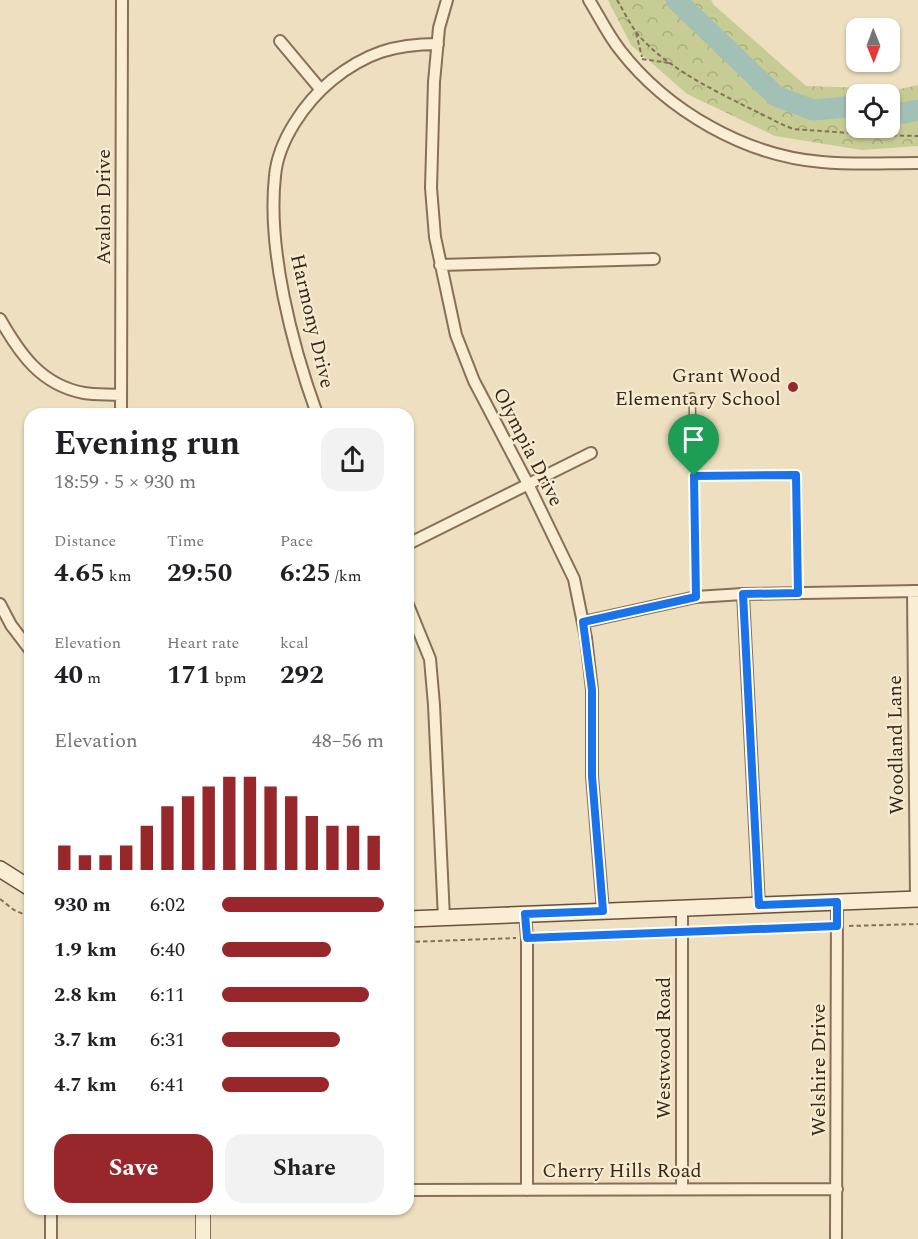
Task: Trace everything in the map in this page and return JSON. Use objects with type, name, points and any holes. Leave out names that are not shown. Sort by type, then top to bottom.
[{"type":"main road","points":[[0,869],[24,884]]},
{"type":"main road","points":[[414,919],[917,899]]},
{"type":"street","name":"Avalon Drive","points":[[122,0],[122,408]]},
{"type":"street","name":"Olympia Drive","points":[[447,0],[439,28],[434,82],[431,188],[435,237],[456,335],[474,381],[574,579],[583,622],[592,690],[592,776],[603,911]]},
{"type":"street","points":[[589,0],[620,50],[647,80],[683,110],[718,130],[774,153],[821,162],[918,163]]},
{"type":"street","points":[[280,41],[321,90]]},
{"type":"street","name":"Harmony Drive","points":[[315,408],[306,384],[278,274],[274,206],[275,175],[283,145],[295,124],[321,90],[352,64],[394,47],[438,44]]},
{"type":"street","points":[[440,265],[654,259]]},
{"type":"street","points":[[0,319],[16,347],[44,377],[70,390],[87,394],[121,395]]},
{"type":"street","points":[[414,541],[591,453]]},
{"type":"street","points":[[583,622],[696,597],[916,591]]},
{"type":"street","name":"Woodland Lane","points":[[916,591],[917,899]]},
{"type":"street","points":[[743,594],[759,905]]},
{"type":"street","points":[[0,604],[11,625],[24,642]]},
{"type":"street","points":[[414,620],[430,659],[444,918]]},
{"type":"street","name":"Welshire Drive","points":[[836,1239],[837,902]]},
{"type":"street","name":"Westwood Road","points":[[682,908],[682,1189]]},
{"type":"street","points":[[525,914],[527,938],[527,1190]]},
{"type":"street","name":"Cherry Hills Road","points":[[414,1190],[837,1190]]},
{"type":"street","points":[[51,1215],[51,1239]]},
{"type":"street","points":[[203,1215],[203,1239]]},
{"type":"lane","points":[[692,396],[696,597]]},
{"type":"lane","points":[[694,476],[796,475],[798,593]]},
{"type":"path","points":[[617,0],[636,31],[671,63],[793,129],[918,136]]},
{"type":"path","points":[[636,31],[642,59],[671,63]]},
{"type":"path","points":[[0,899],[24,914]]},
{"type":"path","points":[[414,942],[918,924]]},
{"type":"green space","points":[[608,0],[711,0],[806,86],[846,87],[846,138],[900,138],[900,89],[918,85],[918,146],[862,150],[775,136],[687,94],[631,45]]},
{"type":"waterway","points":[[676,0],[776,96],[813,110],[846,107]]},
{"type":"waterway","points":[[900,112],[918,110]]},
{"type":"place","name":"Grant Wood Elementary School","points":[[793,387]]},
{"type":"route","points":[[796,475],[798,593],[743,594],[759,905],[837,902],[837,926],[527,938],[525,914],[603,911],[592,776],[592,690],[583,622],[696,597],[694,476],[796,475]]}]
